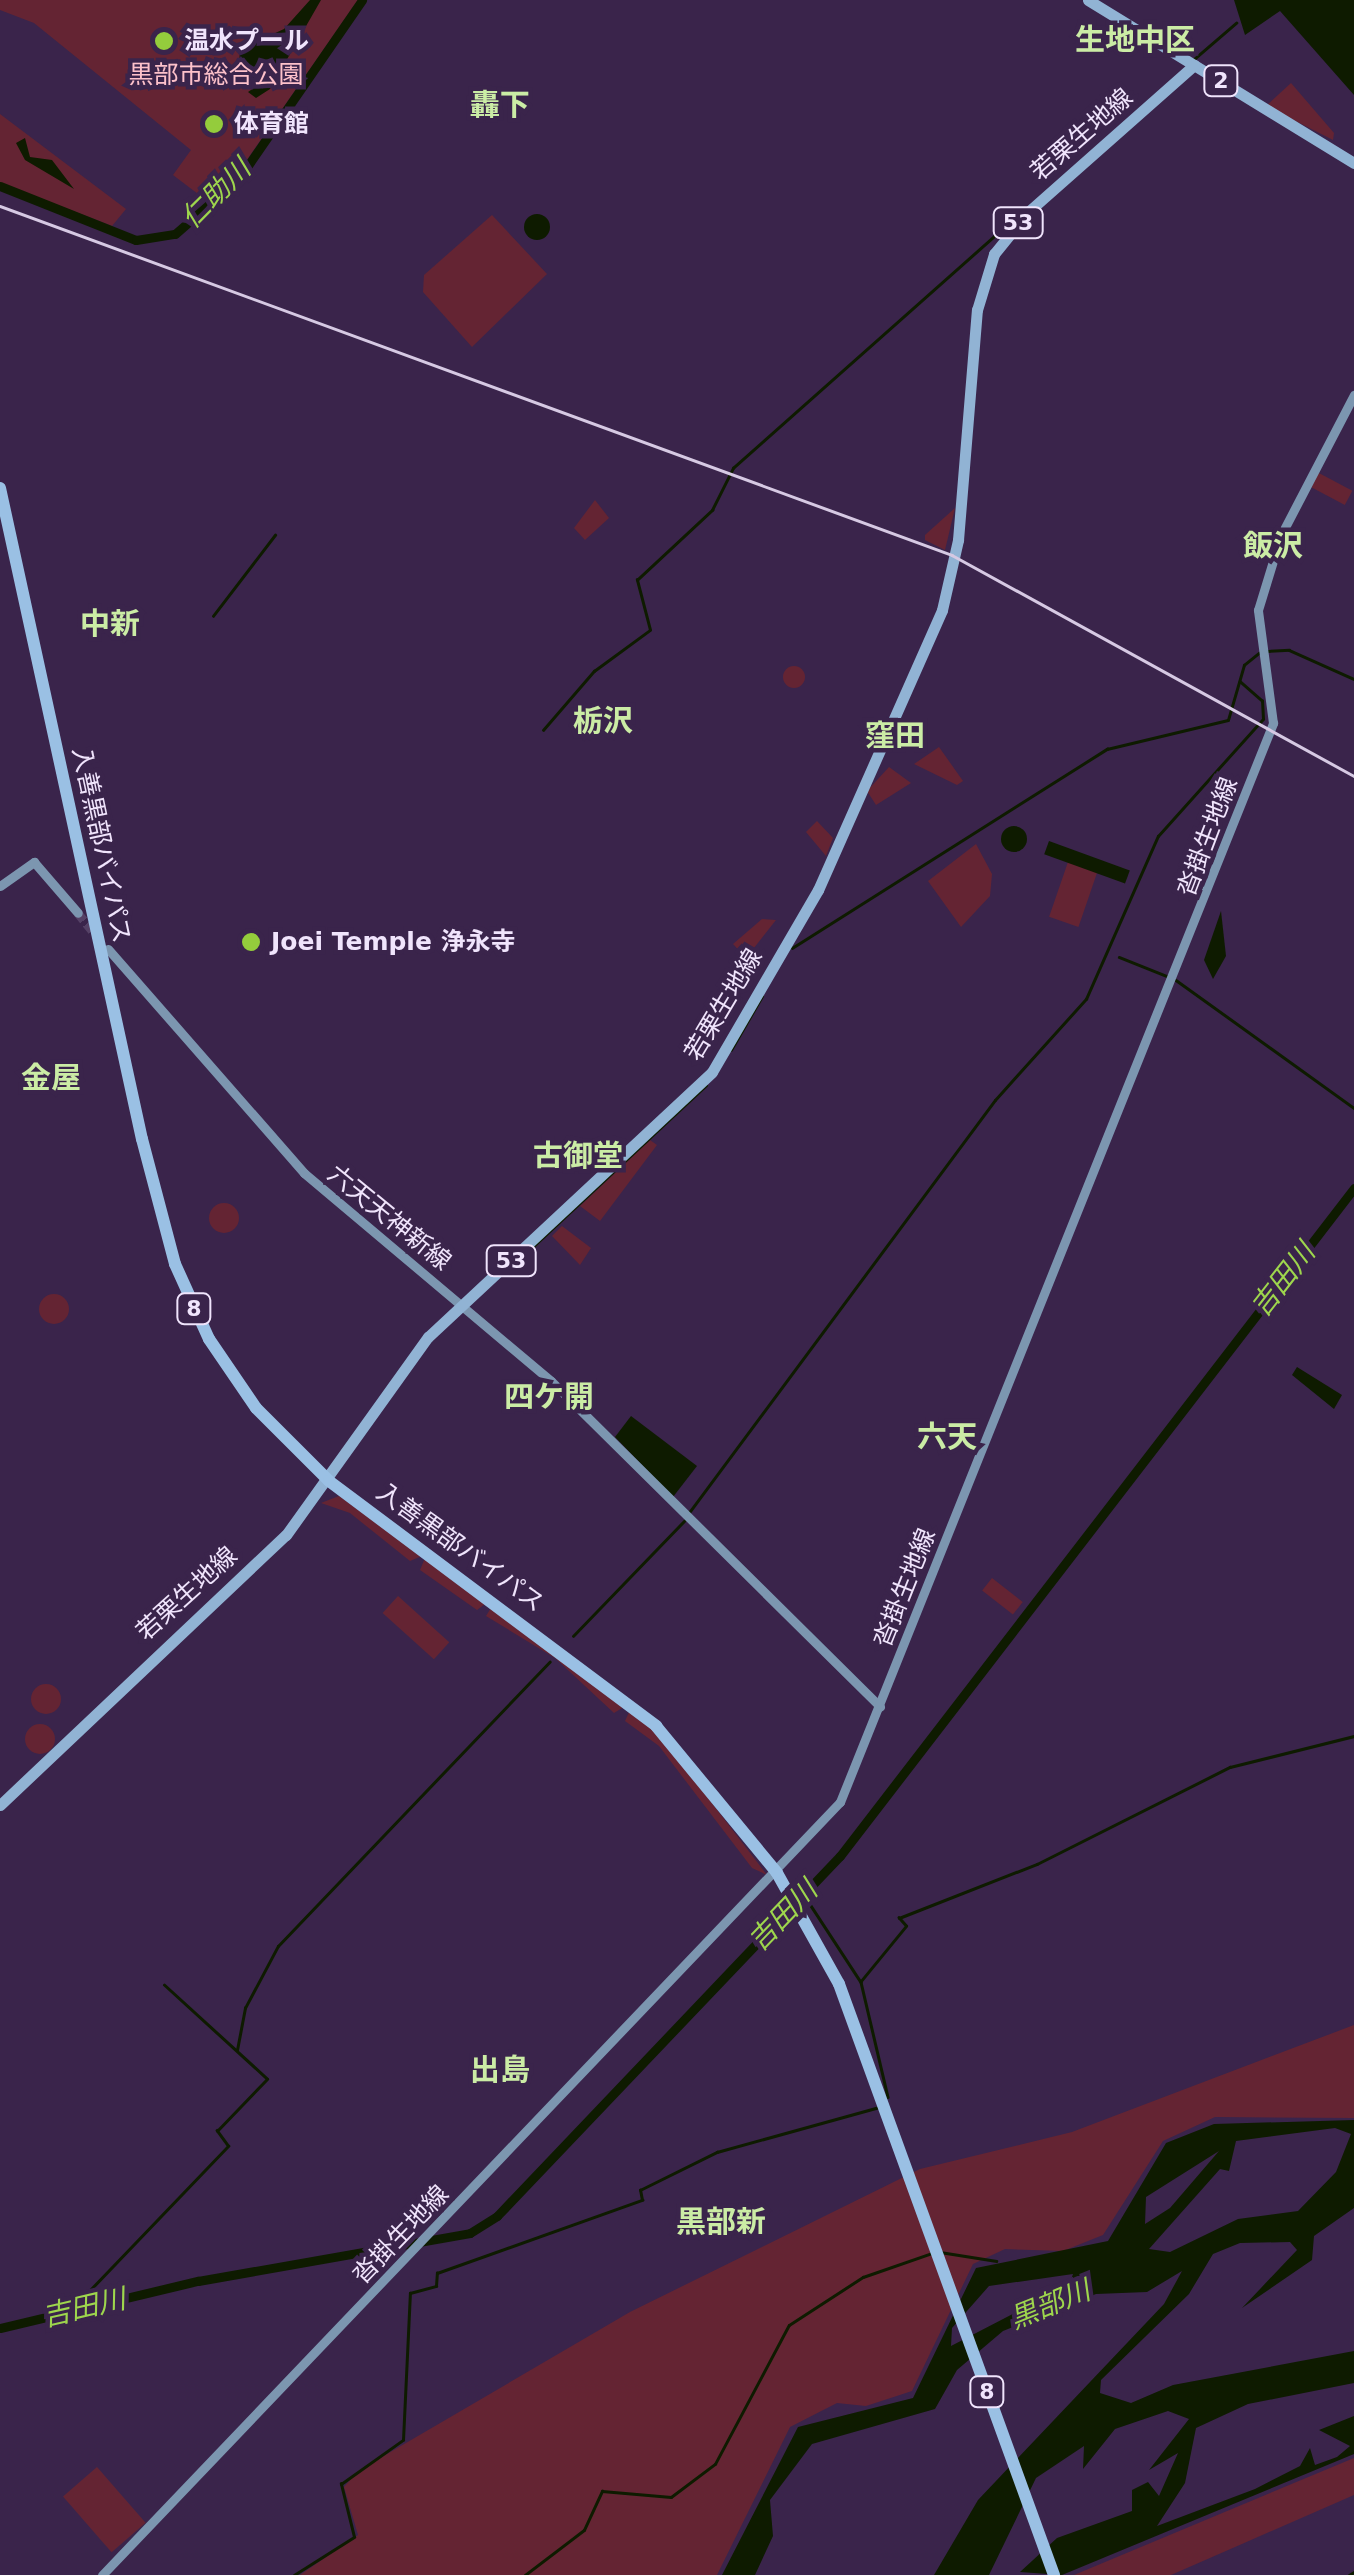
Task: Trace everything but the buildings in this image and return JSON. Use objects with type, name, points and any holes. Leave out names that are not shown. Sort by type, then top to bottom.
[{"type":"highway","name":"入善黒部バイパス","points":[[0,488],[175,1264],[232,1375],[330,1482],[622,1695],[713,1788],[776,1873],[807,1921],[839,1984],[1054,2575]]},
{"type":"main road","name":"2","points":[[1088,0],[1354,162]]},
{"type":"main road","name":"若栗生地線","points":[[0,1806],[286,1535],[330,1482],[391,1380],[464,1304],[712,1072],[818,890],[928,649],[952,574],[967,448],[976,310],[994,254],[1028,212],[1194,65]]},
{"type":"main road","name":"沓掛生地線","points":[[102,2575],[840,1802],[1273,724],[1255,621],[1281,535],[1354,395]]},
{"type":"main road","points":[[0,886],[34,862],[78,913]]},
{"type":"main road","name":"六天天神新線","points":[[108,949],[304,1173],[464,1304],[880,1707]]},
{"type":"green space","name":"黒部市総合公園","points":[[0,0],[358,0],[237,174],[206,200],[173,175],[191,150],[34,23],[0,10]]},
{"type":"green space","points":[[1291,83],[1334,133],[1333,140],[1266,106]]},
{"type":"green space","points":[[0,114],[126,209],[112,226],[0,183]]},
{"type":"green space","points":[[492,215],[547,274],[472,347],[423,292],[424,275]]},
{"type":"green space","points":[[1317,472],[1352,491],[1345,505],[1309,486]]},
{"type":"green space","points":[[595,500],[609,518],[585,540],[574,528]]},
{"type":"green space","points":[[955,508],[945,550],[925,540],[925,535]]},
{"type":"green space","points":[[794,666],[802,669],[802,685],[794,688],[786,685],[783,677],[786,669]]},
{"type":"green space","points":[[939,747],[963,781],[957,785],[914,764]]},
{"type":"green space","points":[[889,767],[911,783],[876,805],[867,791]]},
{"type":"green space","points":[[817,821],[833,838],[826,856],[806,832]]},
{"type":"green space","points":[[976,844],[992,874],[990,896],[961,927],[928,881]]},
{"type":"green space","points":[[1068,862],[1097,872],[1078,927],[1049,917]]},
{"type":"green space","points":[[762,919],[776,920],[746,958],[733,944]]},
{"type":"green space","points":[[650,1140],[657,1145],[600,1221],[580,1206]]},
{"type":"green space","points":[[224,1203],[234,1208],[239,1218],[234,1228],[224,1233],[214,1228],[209,1218],[214,1208]]},
{"type":"green space","points":[[562,1226],[591,1248],[580,1265],[552,1236]]},
{"type":"green space","points":[[54,1294],[65,1298],[69,1309],[65,1320],[54,1324],[43,1320],[39,1309],[43,1298]]},
{"type":"green space","points":[[339,1496],[422,1556],[410,1561],[350,1513],[321,1503]]},
{"type":"green space","points":[[425,1558],[489,1601],[477,1610],[420,1570]]},
{"type":"green space","points":[[992,1578],[1023,1602],[1013,1615],[982,1591]]},
{"type":"green space","points":[[398,1596],[449,1642],[434,1659],[383,1613]]},
{"type":"green space","points":[[494,1603],[627,1705],[614,1713],[555,1658],[486,1616]]},
{"type":"green space","points":[[46,1684],[57,1688],[61,1699],[57,1710],[46,1714],[35,1710],[31,1699],[35,1688]]},
{"type":"green space","points":[[631,1708],[658,1733],[767,1875],[752,1868],[659,1746],[625,1721]]},
{"type":"green space","points":[[40,1724],[54,1733],[55,1739],[46,1753],[40,1754],[26,1745],[25,1739],[34,1725]]},
{"type":"green space","points":[[1354,2025],[1354,2118],[1215,2117],[1163,2141],[1103,2235],[1063,2251],[1005,2249],[973,2264],[912,2391],[866,2406],[837,2403],[790,2427],[717,2575],[300,2575],[358,2535],[344,2487],[358,2471],[630,2312],[920,2169],[1072,2132]]},
{"type":"green space","points":[[1354,2458],[1354,2495],[1171,2575],[1074,2575]]},
{"type":"green space","points":[[97,2467],[146,2523],[112,2552],[63,2497]]},
{"type":"water","points":[[310,0],[321,0],[270,89],[256,98],[248,92],[261,83],[238,87],[240,49],[284,29]]},
{"type":"water","points":[[1234,0],[1354,0],[1354,95],[1280,11],[1245,35]]},
{"type":"water","points":[[25,138],[30,157],[52,160],[74,189],[25,160],[16,143]]},
{"type":"water","points":[[537,214],[546,218],[550,227],[546,236],[537,240],[528,236],[524,227],[528,218]]},
{"type":"water","points":[[1014,826],[1023,830],[1027,839],[1023,848],[1014,852],[1005,848],[1001,839],[1005,830]]},
{"type":"water","points":[[1049,841],[1130,870],[1125,884],[1044,854]]},
{"type":"water","points":[[1221,911],[1226,956],[1213,979],[1204,960]]},
{"type":"water","points":[[1297,1367],[1342,1395],[1334,1409],[1292,1375]]},
{"type":"water","points":[[631,1416],[697,1466],[673,1497],[615,1437]]},
{"type":"water","name":"黒部川","points":[[1354,2120],[1354,2208],[1314,2236],[1312,2260],[1242,2308],[1297,2250],[1290,2242],[1240,2243],[1213,2254],[1189,2294],[1101,2380],[1100,2393],[1131,2403],[1173,2385],[1354,2351],[1354,2383],[1248,2404],[1196,2428],[1185,2483],[1157,2526],[1255,2489],[1300,2466],[1310,2448],[1315,2465],[1337,2457],[1350,2446],[1319,2430],[1354,2416],[1354,2454],[1062,2575],[1020,2572],[1057,2538],[1132,2511],[1132,2490],[1148,2482],[1159,2496],[1178,2453],[1149,2470],[1189,2419],[1168,2411],[1115,2429],[1083,2469],[1084,2446],[1036,2478],[989,2575],[934,2575],[978,2500],[1164,2304],[1182,2271],[1147,2292],[1096,2294],[1003,2331],[957,2370],[935,2409],[812,2444],[770,2500],[773,2536],[755,2575],[722,2575],[798,2427],[913,2398],[976,2268],[1108,2241],[1166,2143],[1214,2124]],"holes":[[[1335,2128],[1351,2134],[1336,2172],[1298,2211],[1238,2219],[1170,2252],[1149,2249],[1220,2169],[1229,2171],[1236,2141]],[[1219,2151],[1170,2208],[1145,2224],[1146,2197]],[[1073,2274],[1069,2285],[951,2346],[952,2328],[989,2286]]]},
{"type":"waterway","name":"仁助川","points":[[0,186],[136,240],[175,234],[240,177],[362,0]]},
{"type":"waterway","points":[[1193,60],[1236,23]]},
{"type":"waterway","points":[[543,730],[594,671],[650,630],[637,580],[712,510],[733,468],[1022,211]]},
{"type":"waterway","points":[[213,616],[275,535]]},
{"type":"waterway","points":[[1267,651],[1289,650],[1354,679]]},
{"type":"waterway","points":[[792,948],[1107,749],[1228,720],[1244,665],[1259,653]]},
{"type":"waterway","points":[[688,1514],[995,1100],[1086,999],[1158,836],[1263,719],[1262,701],[1240,682]]},
{"type":"waterway","points":[[1119,957],[1169,977]]},
{"type":"waterway","points":[[1176,980],[1354,1108]]},
{"type":"waterway","points":[[731,1050],[762,996]]},
{"type":"waterway","points":[[526,1253],[706,1085]]},
{"type":"waterway","name":"吉田川","points":[[0,2328],[198,2281],[470,2233],[497,2216],[840,1856],[1354,1188]]},
{"type":"waterway","points":[[573,1636],[684,1521]]},
{"type":"waterway","points":[[237,2050],[245,2008],[278,1946],[549,1662]]},
{"type":"waterway","points":[[861,1981],[906,1926],[899,1918],[1037,1864],[1230,1767],[1354,1736]]},
{"type":"waterway","points":[[804,1895],[861,1982],[888,2097]]},
{"type":"waterway","points":[[69,2312],[228,2146],[217,2131],[267,2079],[164,1985]]},
{"type":"waterway","points":[[294,2575],[354,2537],[341,2484],[403,2440],[410,2293],[436,2286],[437,2273],[642,2200],[640,2190],[717,2152],[879,2107]]},
{"type":"waterway","points":[[940,2252],[996,2261]]},
{"type":"waterway","points":[[525,2575],[584,2530],[602,2491],[671,2497],[715,2464],[789,2325],[863,2277],[932,2253]]},
{"type":"waterway","points":[[1349,2575],[1354,2572]]},
{"type":"tunnel","points":[[78,913],[95,934]]},
{"type":"railway","points":[[0,206],[952,555],[1354,776]]},
{"type":"place","name":"温水プール","points":[[164,41]]},
{"type":"place","name":"体育館","points":[[214,124]]},
{"type":"place","name":"Joei Temple 浄永寺","points":[[251,942]]},
{"type":"district","name":"生地中区","points":[[1135,40]]},
{"type":"district","name":"轟下","points":[[500,105]]},
{"type":"district","name":"飯沢","points":[[1273,546]]},
{"type":"district","name":"中新","points":[[110,624]]},
{"type":"district","name":"栃沢","points":[[603,721]]},
{"type":"district","name":"窪田","points":[[895,736]]},
{"type":"district","name":"金屋","points":[[51,1078]]},
{"type":"district","name":"古御堂","points":[[578,1156]]},
{"type":"district","name":"四ケ開","points":[[549,1397]]},
{"type":"district","name":"六天","points":[[947,1437]]},
{"type":"district","name":"出島","points":[[500,2070]]},
{"type":"district","name":"黒部新","points":[[721,2222]]}]
